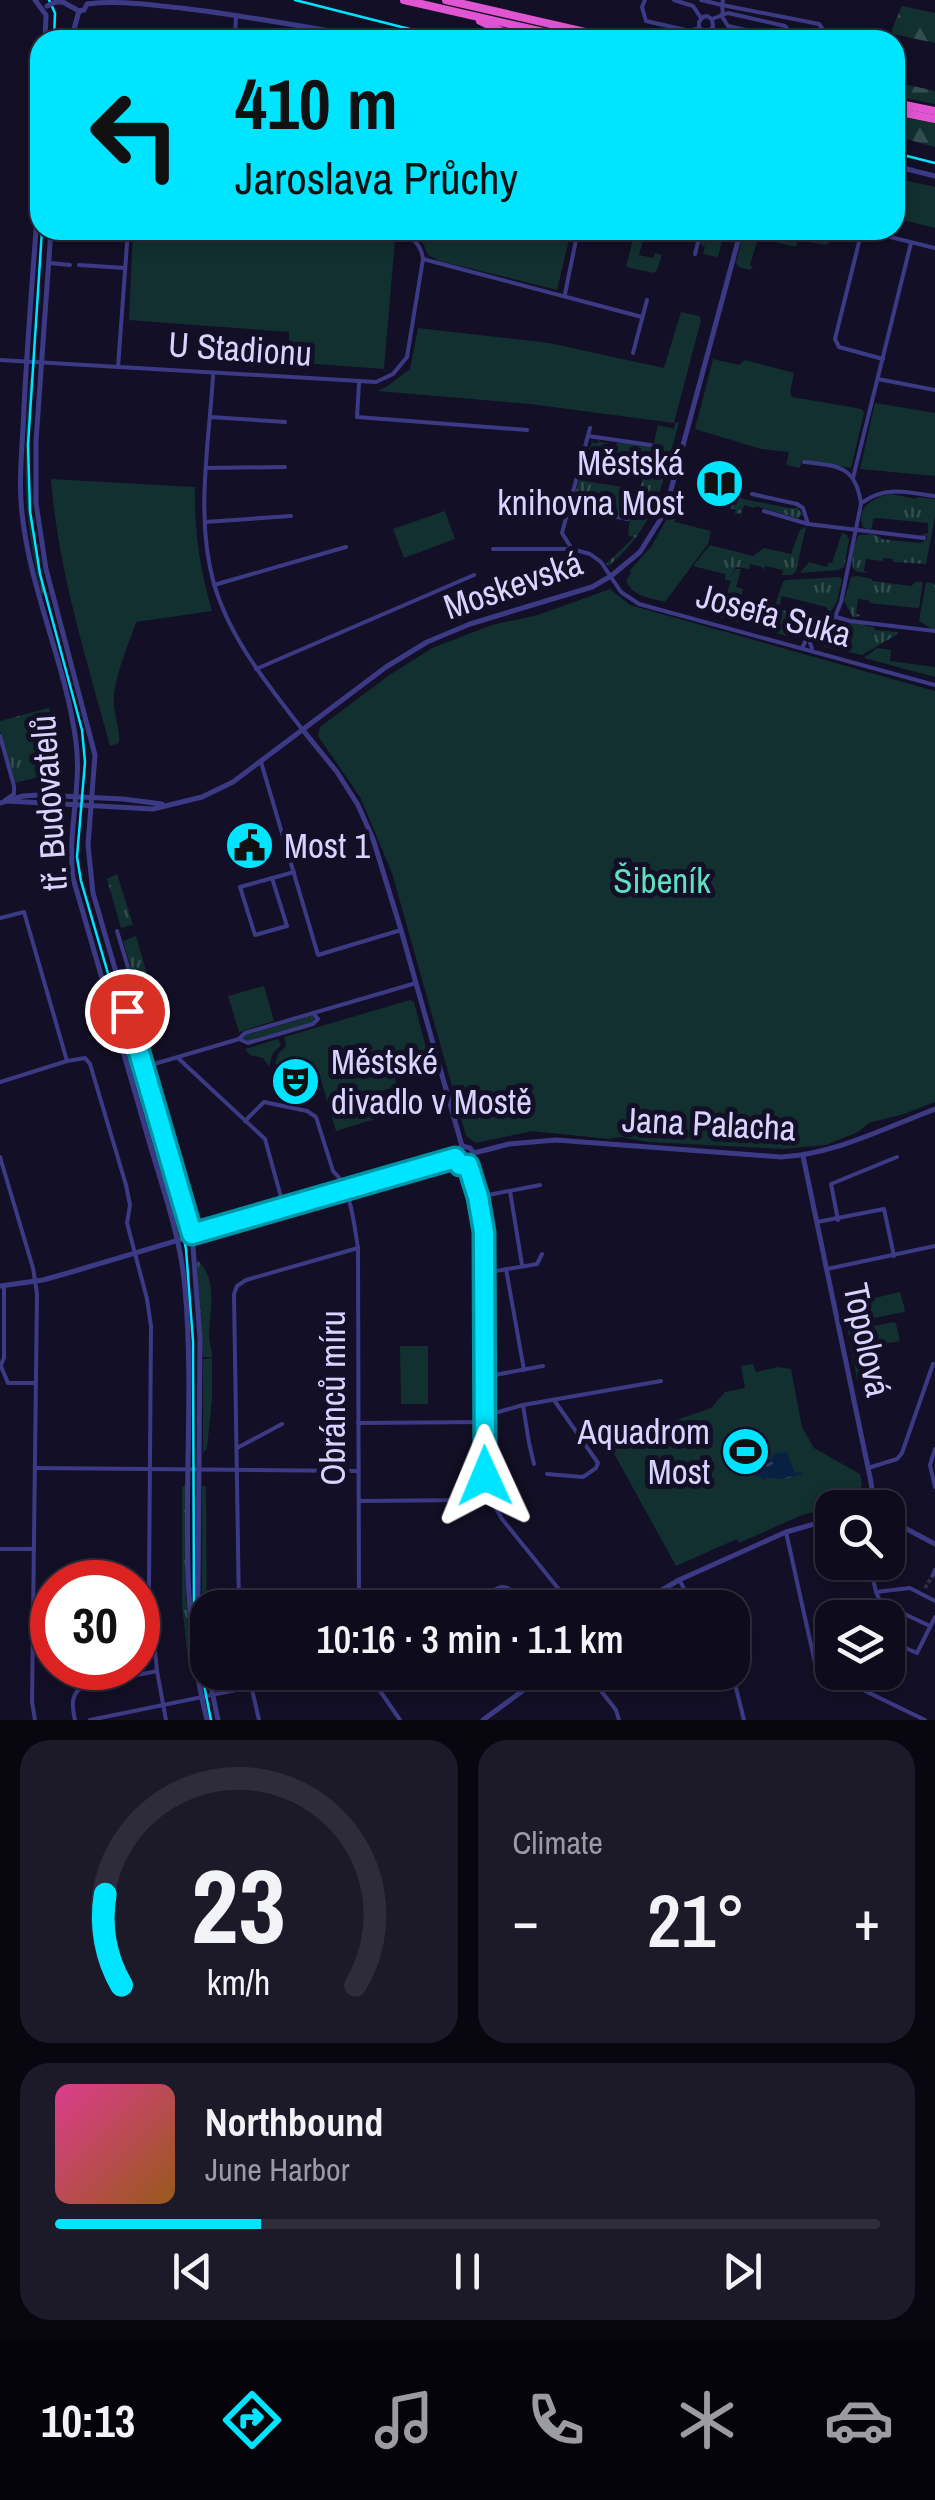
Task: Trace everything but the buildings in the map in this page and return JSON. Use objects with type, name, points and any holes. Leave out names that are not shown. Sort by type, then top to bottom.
[{"type":"highway","points":[[404,0],[535,30]]},
{"type":"highway","points":[[446,0],[576,30]]},
{"type":"highway","points":[[462,14],[498,30]]},
{"type":"highway","points":[[905,105],[935,111]]},
{"type":"highway","points":[[905,113],[935,119]]},
{"type":"street","points":[[35,0],[44,7],[45,30]]},
{"type":"street","points":[[645,0],[642,7],[646,21],[686,30]]},
{"type":"street","points":[[674,0],[693,6],[702,18],[700,28]]},
{"type":"street","points":[[701,0],[819,24],[822,30]]},
{"type":"street","points":[[44,7],[56,2],[78,11],[84,10],[87,2],[112,1],[324,30]]},
{"type":"street","points":[[723,2],[722,15],[728,26],[746,30]]},
{"type":"street","points":[[73,30],[78,11]]},
{"type":"street","points":[[712,19],[731,14],[786,26],[788,30]]},
{"type":"street","points":[[235,30],[236,15]]},
{"type":"street","points":[[702,18],[712,19],[714,26],[710,30]]},
{"type":"street","points":[[693,30],[700,28]]},
{"type":"street","points":[[905,168],[935,176]]},
{"type":"street","name":"tř. Budovatelů","points":[[36,240],[21,511],[74,732],[74,878],[177,1239],[185,1284],[189,1340],[188,1595],[206,1720]]},
{"type":"street","name":"tř. Budovatelů","points":[[50,240],[36,441],[36,503],[43,552],[95,756],[88,864],[93,893],[192,1234],[200,1339],[198,1590]]},
{"type":"street","name":"U Stadionu","points":[[118,367],[127,240]]},
{"type":"street","points":[[412,240],[421,248],[423,259],[642,317]]},
{"type":"street","points":[[564,296],[576,240]]},
{"type":"street","points":[[695,254],[698,240]]},
{"type":"street","name":"Moskevská","points":[[75,801],[91,806],[153,809],[213,793],[262,762],[386,667],[427,642],[470,624],[578,592],[611,576],[640,552],[665,512],[738,240]]},
{"type":"street","points":[[860,240],[835,340],[839,348],[883,359]]},
{"type":"street","points":[[900,240],[935,248]]},
{"type":"street","points":[[853,478],[912,243]]},
{"type":"street","name":"U Stadionu","points":[[0,360],[376,382],[394,374],[406,357],[423,259]]},
{"type":"street","points":[[49,263],[70,265]]},
{"type":"street","points":[[79,265],[125,268]]},
{"type":"street","points":[[633,353],[647,300]]},
{"type":"street","points":[[213,374],[205,522],[214,585],[256,669],[358,805],[378,852],[462,1146]]},
{"type":"street","points":[[878,379],[935,390]]},
{"type":"street","name":"U Stadionu","points":[[359,382],[357,416],[527,430]]},
{"type":"street","points":[[210,417],[285,422]]},
{"type":"street","points":[[572,549],[562,533],[590,428]]},
{"type":"street","points":[[588,436],[652,445]]},
{"type":"street","points":[[581,462],[641,472]]},
{"type":"street","points":[[804,462],[845,470],[853,478],[862,504],[842,597],[833,618],[811,639],[816,652]]},
{"type":"street","points":[[206,468],[285,467]]},
{"type":"street","points":[[862,504],[886,490],[935,496]]},
{"type":"street","points":[[752,494],[798,504],[808,524]]},
{"type":"street","points":[[568,508],[628,520]]},
{"type":"street","points":[[764,511],[808,524],[924,538]]},
{"type":"street","points":[[205,522],[292,516]]},
{"type":"street","points":[[214,585],[346,547]]},
{"type":"street","points":[[493,549],[572,549]]},
{"type":"street","name":"Josefa Suka","points":[[572,549],[601,562],[621,592],[639,604],[935,685]]},
{"type":"street","points":[[256,669],[474,575]]},
{"type":"street","points":[[45,618],[58,614]]},
{"type":"street","points":[[802,648],[809,634],[833,618],[935,632]]},
{"type":"street","points":[[0,736],[14,786],[14,794],[3,802]]},
{"type":"street","points":[[262,762],[318,955],[401,930]]},
{"type":"street","points":[[61,800],[76,784]]},
{"type":"street","points":[[93,785],[106,798]]},
{"type":"street","name":"Moskevská","points":[[75,801],[106,798],[165,805]]},
{"type":"street","points":[[61,800],[73,816]]},
{"type":"street","points":[[3,802],[75,801]]},
{"type":"street","points":[[89,819],[102,806]]},
{"type":"street","points":[[272,878],[287,926],[255,935],[240,886],[294,872]]},
{"type":"street","points":[[0,918],[24,912],[67,1061]]},
{"type":"street","points":[[117,932],[140,1007],[127,1011]]},
{"type":"street","points":[[144,1066],[416,983]]},
{"type":"street","points":[[238,1039],[248,1043],[314,1024],[327,1008]]},
{"type":"street","points":[[313,1013],[318,1019]]},
{"type":"street","points":[[177,1057],[264,1139],[284,1208]]},
{"type":"street","points":[[0,1082],[67,1061],[85,1058],[90,1064],[126,1185],[130,1205],[127,1223],[151,1326],[149,1560]]},
{"type":"street","name":"Obránců míru","points":[[245,1121],[264,1102],[316,1117],[333,1170],[344,1190],[358,1248],[359,1590]]},
{"type":"street","name":"Jana Palacha","points":[[474,1153],[509,1144],[556,1140],[804,1156],[935,1109]]},
{"type":"street","points":[[462,1146],[474,1153],[468,1165],[460,1165],[455,1158],[462,1146]]},
{"type":"street","name":"Topolová","points":[[804,1156],[871,1490]]},
{"type":"street","points":[[838,1219],[831,1184],[897,1157]]},
{"type":"street","points":[[0,1158],[35,1280],[35,1720]]},
{"type":"street","points":[[36,1383],[8,1384],[0,1364],[4,1358],[2,1286],[135,1252],[455,1158]]},
{"type":"street","points":[[468,1165],[484,1232],[486,1491],[502,1519],[559,1590]]},
{"type":"street","points":[[478,1197],[540,1185]]},
{"type":"street","points":[[510,1191],[522,1266]]},
{"type":"street","name":"Topolová","points":[[817,1222],[884,1209],[894,1256]]},
{"type":"street","points":[[827,1269],[935,1246]]},
{"type":"street","points":[[239,1590],[234,1294],[246,1280],[358,1248]]},
{"type":"street","points":[[484,1273],[537,1264],[542,1254]]},
{"type":"street","points":[[506,1268],[524,1370]]},
{"type":"street","name":"Topolová","points":[[868,1468],[897,1459],[902,1453],[933,1364]]},
{"type":"street","points":[[484,1377],[543,1366]]},
{"type":"street","points":[[358,1422],[484,1419],[524,1405],[661,1381]]},
{"type":"street","points":[[546,1474],[584,1477],[598,1463],[554,1400]]},
{"type":"street","points":[[524,1405],[534,1464]]},
{"type":"street","points":[[237,1448],[282,1424]]},
{"type":"street","points":[[935,1449],[930,1465],[935,1487]]},
{"type":"street","points":[[34,1468],[358,1471]]},
{"type":"street","points":[[359,1501],[469,1500],[481,1498],[486,1491]]},
{"type":"street","points":[[662,1590],[786,1532],[815,1524]]},
{"type":"street","points":[[905,1528],[935,1544]]},
{"type":"street","points":[[786,1532],[815,1663],[925,1720]]},
{"type":"street","points":[[0,1550],[34,1549]]},
{"type":"street","points":[[679,1580],[684,1590]]},
{"type":"street","points":[[873,1580],[881,1603],[930,1626]]},
{"type":"street","points":[[876,1592],[910,1588],[924,1591],[935,1602]]},
{"type":"street","points":[[905,1648],[917,1653],[935,1617]]},
{"type":"street","points":[[75,1720],[72,1702],[77,1690]]},
{"type":"street","points":[[160,1690],[166,1720]]},
{"type":"street","name":"tř. Budovatelů","points":[[212,1690],[218,1720]]},
{"type":"street","points":[[90,1720],[241,1690]]},
{"type":"street","points":[[251,1690],[259,1720]]},
{"type":"street","points":[[379,1690],[400,1720]]},
{"type":"street","points":[[485,1719],[524,1690]]},
{"type":"street","points":[[601,1690],[616,1710],[618,1720]]},
{"type":"street","points":[[736,1690],[744,1720]]},
{"type":"green space","points":[[902,6],[935,13],[935,43],[905,37],[905,30],[892,29]]},
{"type":"green space","points":[[905,84],[935,91],[935,104],[905,98]]},
{"type":"green space","points":[[905,118],[935,123],[935,147],[905,139]]},
{"type":"green space","points":[[905,180],[935,187],[935,228],[905,220]]},
{"type":"green space","points":[[133,240],[395,240],[384,369],[289,362],[289,332],[129,320]]},
{"type":"green space","points":[[569,240],[557,290],[440,261],[428,255],[422,241]]},
{"type":"green space","points":[[633,240],[643,240],[639,255],[662,255],[654,273],[626,267]]},
{"type":"green space","points":[[701,240],[722,240],[718,257],[703,254],[705,247]]},
{"type":"green space","points":[[742,240],[757,240],[750,265],[753,267],[750,270],[736,263]]},
{"type":"green space","points":[[766,240],[798,240],[796,247]]},
{"type":"green space","points":[[798,240],[830,240],[826,245]]},
{"type":"green space","points":[[681,312],[701,320],[674,423],[530,404],[377,391],[410,369],[418,328],[549,343],[664,368]]},
{"type":"green space","points":[[713,359],[739,365],[745,360],[794,373],[792,397],[862,409],[851,468],[802,460],[800,468],[786,465],[789,452],[761,449],[695,429]]},
{"type":"green space","points":[[30,378],[28,487],[33,541],[45,594],[42,595],[35,567],[26,487]]},
{"type":"green space","points":[[875,403],[935,413],[935,476],[860,469]]},
{"type":"green space","points":[[679,422],[663,483],[649,517],[626,550],[609,566],[606,564],[634,537],[628,535],[630,518],[601,513],[601,509],[577,505],[576,508],[573,503],[579,480],[640,490],[644,472],[615,467],[615,463],[591,459],[589,462],[586,457],[593,440],[653,447],[658,425],[674,429]]},
{"type":"green space","points":[[51,479],[195,487],[199,550],[212,611],[136,622],[114,693],[119,743],[110,746],[66,580]]},
{"type":"green space","points":[[891,494],[935,499],[926,564],[866,559],[864,571],[868,573],[858,572],[853,569],[852,560],[859,535],[920,543],[927,539],[919,535],[928,533],[928,523],[878,518],[873,519],[869,530],[863,527],[864,509],[873,500]]},
{"type":"green space","points":[[738,496],[797,507],[803,515],[797,518],[744,505],[740,518],[740,513],[735,514],[736,510],[730,508],[731,504],[736,505]]},
{"type":"green space","points":[[445,511],[455,539],[404,558],[393,529]]},
{"type":"green space","points":[[669,515],[675,517],[675,522],[711,531],[708,544],[665,602],[637,593],[626,581]]},
{"type":"green space","points":[[806,527],[792,575],[750,564],[749,569],[736,567],[730,578],[736,569],[741,569],[736,587],[743,589],[739,604],[772,614],[786,580],[840,577],[837,601],[830,613],[826,607],[782,596],[779,609],[825,618],[791,637],[712,615],[723,603],[731,581],[725,580],[725,574],[693,566],[710,545],[753,556],[764,548],[791,554],[800,530]]},
{"type":"green space","points":[[842,533],[849,540],[844,567],[800,573],[809,562],[827,567],[832,563]]},
{"type":"green space","points":[[851,577],[911,586],[923,582],[919,608],[858,599],[856,613],[861,616],[853,617],[844,601]]},
{"type":"green space","points":[[926,582],[935,584],[935,631],[919,621]]},
{"type":"green space","name":"Šibeník","points":[[610,589],[630,605],[935,691],[935,1102],[869,1123],[858,1132],[826,1145],[783,1149],[532,1131],[476,1143],[466,1136],[392,873],[360,797],[318,736],[320,727],[432,648]]},
{"type":"green space","points":[[845,622],[865,623],[875,630],[898,634],[862,655],[825,647],[820,634]]},
{"type":"green space","points":[[877,648],[891,650],[890,661],[935,667],[935,677],[864,658]]},
{"type":"green space","points":[[49,708],[64,769],[14,783],[0,721]]},
{"type":"green space","points":[[117,874],[133,925],[121,928],[107,879]]},
{"type":"green space","points":[[136,936],[151,988],[138,992],[123,941]]},
{"type":"green space","points":[[264,986],[274,1021],[239,1032],[228,996]]},
{"type":"green space","points":[[414,1002],[430,1063],[394,1074],[397,1086],[368,1095],[375,1119],[336,1131],[318,1070],[312,1062],[293,1056],[286,1061],[285,1068],[275,1064],[286,1046],[284,1037]]},
{"type":"green space","points":[[315,1018],[313,1022],[248,1041],[243,1039],[246,1035]]},
{"type":"green space","points":[[278,1039],[281,1045],[273,1053],[269,1067],[263,1058],[250,1055],[245,1049]]},
{"type":"green space","points":[[197,1260],[210,1285],[212,1357],[203,1357]]},
{"type":"green space","points":[[900,1292],[904,1312],[870,1319],[866,1300]]},
{"type":"green space","points":[[894,1322],[900,1341],[872,1346],[877,1375],[857,1379],[848,1331]]},
{"type":"green space","points":[[400,1346],[428,1346],[428,1404],[401,1404]]},
{"type":"green space","points":[[212,1358],[212,1398],[207,1448],[203,1453],[203,1359]]},
{"type":"green space","name":"Aquadrom Most","points":[[753,1364],[756,1372],[778,1367],[791,1369],[802,1427],[814,1448],[860,1474],[861,1490],[815,1490],[815,1512],[676,1566],[611,1448],[662,1433],[665,1439],[662,1425],[711,1408],[725,1392],[745,1388],[741,1366]]},
{"type":"green space","points":[[186,1485],[190,1662],[182,1604],[182,1487]]},
{"type":"green space","points":[[202,1486],[206,1486],[207,1590],[202,1590]]},
{"type":"water","points":[[787,1452],[795,1473],[802,1474],[785,1479],[767,1476],[766,1480],[746,1470],[761,1453],[772,1459],[773,1454]]},
{"type":"tunnel","points":[[925,1588],[933,1575]]},
{"type":"tram line","points":[[49,0],[55,13],[54,30]]},
{"type":"tram line","points":[[295,0],[414,30]]},
{"type":"tram line","points":[[905,156],[935,163]]},
{"type":"tram line","points":[[41,240],[28,445],[30,511],[40,574],[82,730],[85,762],[77,857],[81,881],[186,1249],[193,1341],[194,1616],[211,1720]]},
{"type":"place","name":"Městská knihovna Most","points":[[719,483]]},
{"type":"place","name":"Most 1","points":[[249,846]]},
{"type":"place","name":"Městské divadlo v Mostě","points":[[296,1082]]},
{"type":"place","name":"Aquadrom Most","points":[[745,1452]]},
{"type":"route","points":[[127,1011],[192,1234],[455,1158],[460,1165],[468,1165],[484,1232],[485,1476]]}]
